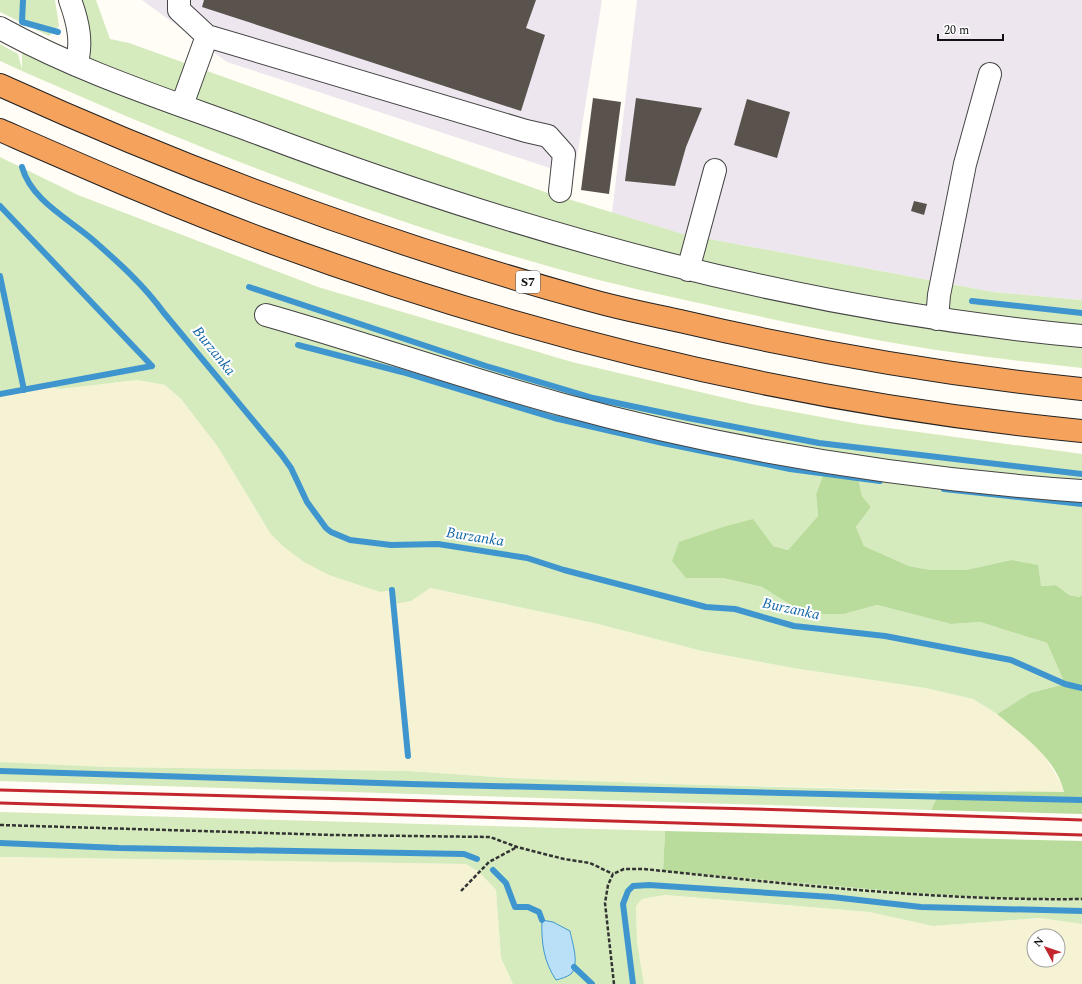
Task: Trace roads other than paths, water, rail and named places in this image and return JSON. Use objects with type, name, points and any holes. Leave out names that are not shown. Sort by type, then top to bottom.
[{"type":"highway","name":"S7","points":[[0,85],[130,142],[310,212],[461,262],[589,300],[762,341],[914,367],[1082,389]]},
{"type":"highway","points":[[0,130],[125,185],[263,240],[385,282],[524,325],[670,363],[811,392],[966,418],[1082,431]]},
{"type":"street","points":[[70,0],[76,21],[80,47],[76,65]]},
{"type":"street","points":[[179,0],[179,10],[207,36],[526,131],[548,136],[564,154],[560,191]]},
{"type":"street","points":[[0,28],[76,65],[182,105],[333,161],[562,237],[688,270],[787,292],[937,319],[1082,336]]},
{"type":"street","points":[[182,105],[207,36]]},
{"type":"street","points":[[937,319],[939,295],[965,164],[990,74]]},
{"type":"street","points":[[688,270],[715,170]]},
{"type":"street","points":[[266,314],[561,404],[665,430],[786,454],[887,470],[1036,488],[1082,491]]},
{"type":"water","points":[[542,920],[553,922],[570,931],[575,953],[575,965],[571,974],[566,977],[556,980],[546,959],[542,937]]},
{"type":"waterway","points":[[23,0],[22,22],[58,32]]},
{"type":"waterway","name":"Burzanka","points":[[22,167],[27,179],[42,199],[93,240],[122,266],[148,293],[281,454],[291,468],[307,502],[326,528],[331,532],[350,540],[391,545],[438,544],[527,558],[564,570],[706,607],[735,609],[794,626],[885,636],[1011,660],[1065,684],[1082,688]]},
{"type":"waterway","points":[[0,206],[152,366]]},
{"type":"waterway","points":[[0,276],[24,390]]},
{"type":"waterway","points":[[249,287],[486,366],[593,398],[819,443],[1082,474]]},
{"type":"waterway","points":[[972,301],[1082,313]]},
{"type":"waterway","points":[[298,345],[402,372],[554,418],[663,443],[790,469],[880,481]]},
{"type":"waterway","points":[[0,394],[152,366]]},
{"type":"waterway","points":[[944,489],[1082,504]]},
{"type":"waterway","points":[[392,590],[408,756]]},
{"type":"waterway","points":[[0,771],[410,784],[1082,800]]},
{"type":"waterway","points":[[0,843],[119,848],[464,854],[477,859]]},
{"type":"waterway","points":[[493,870],[506,883],[515,907],[528,907],[539,912],[542,920]]},
{"type":"waterway","points":[[633,984],[623,904],[628,891],[633,886],[649,885],[832,897],[921,907],[1082,911]]},
{"type":"waterway","points":[[574,967],[592,984]]},
{"type":"railway","points":[[0,790],[789,810],[1082,820]]},
{"type":"railway","points":[[0,803],[1082,835]]}]
